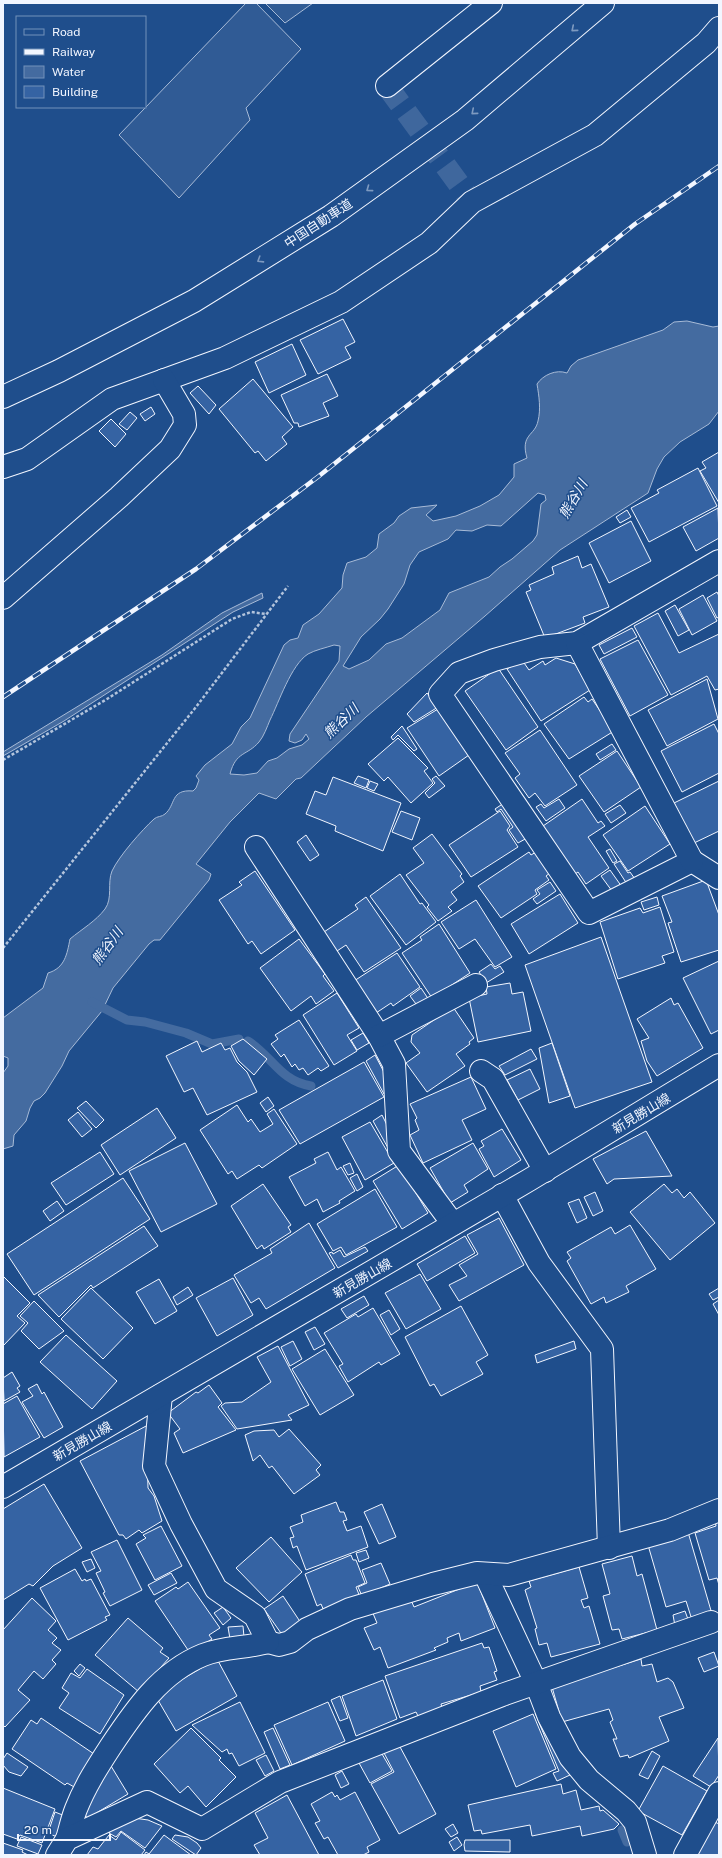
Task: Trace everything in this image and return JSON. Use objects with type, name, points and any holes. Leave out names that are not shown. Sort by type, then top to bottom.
[{"type":"main road","points":[[387,86],[490,3]]},
{"type":"main road","name":"中国自動車道","points":[[3,397],[59,371],[194,301],[331,216],[465,120],[603,3]]},
{"type":"main road","points":[[3,467],[27,459],[112,399],[225,358],[341,302],[429,243],[472,202],[595,135],[706,43],[719,28]]},
{"type":"main road","points":[[4,596],[119,497],[170,449],[185,425],[184,414],[164,380]]},
{"type":"main road","points":[[692,861],[589,913],[440,694],[459,673],[494,660],[540,647],[577,643],[719,561]]},
{"type":"main road","points":[[577,643],[692,861],[719,878]]},
{"type":"main road","points":[[256,848],[380,1036],[394,1064],[399,1151],[453,1224]]},
{"type":"main road","points":[[380,1036],[476,985]]},
{"type":"main road","name":"新見勝山線","points":[[3,1487],[502,1196],[719,1065]]},
{"type":"main road","points":[[482,1071],[493,1079],[544,1171]]},
{"type":"main road","points":[[502,1196],[539,1263],[602,1349],[609,1548]]},
{"type":"main road","points":[[161,1395],[154,1466],[181,1524],[216,1589],[255,1616],[268,1642]]},
{"type":"main road","points":[[62,1847],[90,1778],[132,1715],[166,1677],[185,1663],[204,1654],[268,1642],[279,1645],[290,1642],[307,1629],[350,1609],[433,1584],[477,1573],[509,1575],[670,1530],[719,1510]]},
{"type":"main road","points":[[485,1574],[536,1683],[549,1717],[570,1757],[589,1780],[626,1811],[635,1822],[645,1855]]},
{"type":"main road","points":[[62,1847],[148,1802],[202,1829],[280,1782],[536,1683],[711,1622]]},
{"type":"main road","points":[[685,1855],[719,1793]]},
{"type":"path","points":[[3,948],[196,707],[288,586]]},
{"type":"path","points":[[3,760],[101,703],[232,619],[251,612],[266,614]]},
{"type":"shaded area","points":[[246,3],[256,3],[301,49],[246,108],[250,120],[179,198],[119,135]]},
{"type":"shaded area","points":[[265,3],[313,3],[285,23]]},
{"type":"water","name":"熊谷川","points":[[687,321],[713,327],[719,326],[719,411],[709,424],[680,442],[664,457],[657,469],[648,493],[560,550],[366,717],[301,778],[296,779],[276,799],[259,793],[230,822],[196,864],[211,874],[209,880],[160,940],[154,940],[149,944],[113,988],[102,1011],[69,1051],[62,1066],[45,1093],[34,1101],[26,1121],[14,1135],[13,1146],[3,1149],[3,1073],[8,1066],[8,1058],[3,1056],[3,1018],[43,988],[48,973],[54,971],[62,964],[68,950],[70,939],[93,921],[105,909],[109,900],[112,871],[131,844],[154,819],[165,814],[174,798],[180,792],[193,791],[199,780],[196,776],[205,765],[232,744],[241,727],[250,718],[284,645],[290,640],[298,638],[303,625],[319,614],[342,588],[343,575],[347,563],[366,557],[377,548],[379,534],[394,523],[399,516],[411,508],[437,505],[426,515],[433,521],[456,516],[480,506],[499,495],[514,477],[514,464],[527,458],[525,444],[536,426],[539,416],[537,384],[543,378],[554,372],[567,373],[571,366],[578,360],[663,330],[674,322]],"holes":[[[538,493],[545,495],[546,500],[541,504],[537,535],[533,541],[489,577],[449,593],[440,610],[402,638],[386,644],[369,660],[349,669],[343,666],[361,637],[388,609],[404,584],[410,565],[419,552],[448,539],[456,530],[472,531],[487,525],[501,526]],[[334,645],[340,646],[339,661],[290,734],[289,741],[295,743],[302,740],[306,734],[309,739],[302,745],[289,749],[277,758],[268,761],[257,773],[244,775],[230,774],[235,761],[261,740],[286,684],[296,666],[308,654]]]},
{"type":"water","points":[[262,593],[263,598],[233,612],[64,721],[3,756],[3,752],[162,655],[222,613]]},
{"type":"building","points":[[343,319],[355,342],[345,347],[351,358],[318,374],[300,340]]},
{"type":"building","points":[[292,344],[306,375],[269,393],[255,362]]},
{"type":"building","points":[[327,374],[338,396],[323,403],[329,416],[299,427],[298,423],[294,423],[281,395]]},
{"type":"building","points":[[253,379],[293,427],[282,437],[287,444],[266,461],[258,451],[255,453],[219,409]]},
{"type":"building","points":[[198,386],[216,405],[209,414],[190,393]]},
{"type":"building","points":[[151,407],[155,414],[145,421],[140,414]]},
{"type":"building","points":[[130,412],[137,418],[127,430],[119,424]]},
{"type":"building","points":[[111,419],[126,434],[115,447],[99,431]]},
{"type":"building","points":[[719,452],[719,503],[700,471],[706,468],[702,462]]},
{"type":"building","points":[[698,468],[717,506],[649,542],[631,508],[659,493],[657,490]]},
{"type":"building","points":[[718,508],[719,538],[696,551],[683,527]]},
{"type":"building","points":[[627,510],[631,517],[620,523],[616,517]]},
{"type":"building","points":[[631,521],[651,561],[609,583],[589,543]]},
{"type":"building","points":[[578,556],[582,568],[591,564],[609,607],[583,617],[585,623],[545,638],[526,592],[531,590],[529,585],[554,574],[552,567]]},
{"type":"building","points":[[717,592],[719,596],[719,617],[717,618],[707,598]]},
{"type":"building","points":[[703,595],[717,621],[692,635],[679,609]]},
{"type":"building","points":[[675,605],[689,630],[678,636],[665,611]]},
{"type":"building","points":[[658,613],[679,653],[719,634],[719,689],[715,690],[707,676],[671,695],[634,626]]},
{"type":"building","points":[[632,628],[637,637],[604,654],[599,645]]},
{"type":"building","points":[[638,640],[668,695],[630,716],[600,659]]},
{"type":"building","points":[[556,658],[575,664],[590,690],[541,721],[507,669],[522,660],[529,670],[543,661],[545,665]]},
{"type":"building","points":[[498,668],[538,727],[506,750],[465,691]]},
{"type":"building","points":[[707,679],[718,719],[667,746],[648,710]]},
{"type":"building","points":[[427,693],[438,707],[414,722],[407,714]]},
{"type":"building","points":[[584,697],[588,702],[592,699],[614,731],[569,759],[544,724]]},
{"type":"building","points":[[438,709],[469,755],[439,776],[407,728]]},
{"type":"building","points":[[714,724],[719,734],[719,773],[682,792],[661,751]]},
{"type":"building","points":[[402,726],[417,749],[414,751],[398,735],[393,740],[391,737]]},
{"type":"building","points":[[540,730],[577,785],[545,806],[535,793],[529,798],[515,778],[520,774],[505,753]]},
{"type":"building","points":[[398,738],[428,768],[424,771],[433,783],[411,803],[388,777],[384,781],[368,764]]},
{"type":"building","points":[[612,744],[616,750],[600,760],[596,754]]},
{"type":"building","points":[[617,751],[641,787],[604,812],[579,776]]},
{"type":"building","points":[[358,776],[369,780],[366,788],[354,783]]},
{"type":"building","points":[[436,776],[445,786],[429,798],[425,793],[435,783],[432,779]]},
{"type":"building","points":[[333,777],[401,803],[383,851],[335,831],[336,826],[306,814],[315,791],[326,795]]},
{"type":"building","points":[[370,781],[378,784],[374,791],[367,788]]},
{"type":"building","points":[[719,781],[719,831],[694,843],[674,803]]},
{"type":"building","points":[[559,799],[565,808],[546,821],[536,807],[541,804],[544,808]]},
{"type":"building","points":[[582,799],[598,823],[601,821],[605,826],[588,837],[609,868],[586,884],[578,872],[575,874],[543,826]]},
{"type":"building","points":[[504,803],[527,838],[518,843],[509,830],[513,827],[501,809],[497,812],[495,809]]},
{"type":"building","points":[[620,805],[626,813],[611,823],[605,814]]},
{"type":"building","points":[[645,806],[670,844],[628,871],[603,835]]},
{"type":"building","points":[[401,811],[420,818],[412,840],[392,832]]},
{"type":"building","points":[[500,811],[510,826],[507,830],[518,847],[471,877],[449,845]]},
{"type":"building","points":[[432,834],[462,874],[460,876],[464,882],[451,892],[457,900],[448,907],[452,911],[438,921],[427,907],[429,905],[406,875],[424,863],[413,848]]},
{"type":"building","points":[[306,835],[319,855],[310,861],[297,842]]},
{"type":"building","points":[[610,849],[617,861],[613,863],[606,851]]},
{"type":"building","points":[[529,852],[531,855],[536,852],[550,873],[546,876],[549,880],[535,890],[537,894],[501,918],[478,886]]},
{"type":"building","points":[[620,861],[628,873],[630,872],[635,879],[627,884],[614,864]]},
{"type":"building","points":[[610,870],[622,887],[612,891],[601,876]]},
{"type":"building","points":[[255,871],[295,930],[261,954],[252,941],[248,944],[219,900],[242,885],[239,882]]},
{"type":"building","points":[[400,874],[420,904],[422,903],[436,922],[406,945],[370,896]]},
{"type":"building","points":[[706,880],[719,915],[719,950],[681,962],[668,923],[672,922],[662,896]]},
{"type":"building","points":[[550,882],[556,891],[537,904],[533,899],[540,894],[537,890]]},
{"type":"building","points":[[560,894],[578,923],[529,954],[511,924]]},
{"type":"building","points":[[366,897],[401,948],[364,972],[346,945],[334,953],[321,934],[358,909],[355,905]]},
{"type":"building","points":[[657,897],[659,905],[644,910],[641,902]]},
{"type":"building","points":[[476,900],[512,957],[495,967],[475,939],[459,949],[441,922]]},
{"type":"building","points":[[660,907],[674,952],[662,956],[665,963],[618,979],[600,922],[640,908],[643,913]]},
{"type":"building","points":[[439,924],[470,973],[432,998],[402,953],[422,940],[420,937]]},
{"type":"building","points":[[601,937],[652,1082],[575,1108],[525,965]]},
{"type":"building","points":[[299,939],[325,974],[323,976],[334,991],[316,1004],[311,996],[291,1011],[260,968]]},
{"type":"building","points":[[397,953],[420,987],[393,1006],[391,1003],[376,1013],[354,981]]},
{"type":"building","points":[[719,961],[719,1030],[711,1034],[683,978]]},
{"type":"building","points":[[491,964],[495,969],[500,966],[504,972],[486,983],[479,972]]},
{"type":"building","points":[[510,983],[512,994],[523,992],[531,1031],[478,1042],[469,998],[487,994],[486,987]]},
{"type":"building","points":[[421,988],[429,1000],[419,1008],[410,996]]},
{"type":"building","points":[[337,993],[359,1028],[347,1035],[357,1051],[334,1065],[303,1015]]},
{"type":"building","points":[[671,998],[674,1005],[678,1003],[703,1048],[657,1076],[647,1061],[641,1041],[649,1038],[637,1019]]},
{"type":"building","points":[[453,1007],[474,1038],[469,1042],[470,1044],[456,1054],[465,1066],[427,1092],[406,1063],[420,1053],[411,1042],[412,1035]]},
{"type":"building","points":[[299,1020],[329,1066],[321,1071],[318,1068],[308,1075],[303,1068],[299,1070],[295,1064],[292,1067],[284,1054],[281,1057],[271,1044],[278,1039],[275,1035]]},
{"type":"building","points":[[363,1033],[369,1043],[357,1050],[351,1040]]},
{"type":"building","points":[[243,1039],[267,1059],[254,1075],[239,1061],[231,1046]]},
{"type":"building","points":[[197,1041],[202,1052],[221,1043],[225,1050],[230,1048],[237,1062],[247,1072],[257,1092],[207,1115],[193,1088],[184,1092],[166,1056]]},
{"type":"building","points":[[552,1043],[570,1096],[549,1103],[539,1048]]},
{"type":"building","points":[[531,1049],[537,1059],[505,1075],[499,1066]]},
{"type":"building","points":[[375,1055],[385,1074],[388,1092],[384,1094],[366,1061]]},
{"type":"building","points":[[364,1062],[384,1097],[300,1144],[279,1110]]},
{"type":"building","points":[[530,1069],[540,1089],[518,1100],[507,1080]]},
{"type":"building","points":[[471,1077],[486,1109],[462,1120],[472,1140],[423,1163],[410,1135],[419,1130],[415,1120],[417,1118],[410,1104]]},
{"type":"building","points":[[268,1097],[274,1106],[266,1112],[260,1103]]},
{"type":"building","points":[[86,1101],[104,1120],[96,1128],[77,1108]]},
{"type":"building","points":[[237,1105],[248,1122],[251,1119],[260,1132],[273,1124],[267,1114],[274,1109],[297,1144],[262,1168],[259,1165],[237,1179],[232,1171],[228,1174],[200,1130]]},
{"type":"building","points":[[157,1108],[176,1138],[120,1175],[101,1145]]},
{"type":"building","points":[[78,1112],[92,1129],[82,1137],[68,1120]]},
{"type":"building","points":[[382,1115],[391,1133],[391,1146],[388,1148],[373,1121]]},
{"type":"building","points":[[370,1122],[394,1163],[365,1180],[342,1137]]},
{"type":"building","points":[[502,1129],[521,1160],[494,1177],[479,1149],[484,1146],[481,1141]]},
{"type":"building","points":[[646,1131],[672,1176],[614,1179],[607,1184],[593,1159]]},
{"type":"building","points":[[185,1143],[217,1204],[161,1232],[129,1171]]},
{"type":"building","points":[[473,1143],[488,1169],[464,1185],[468,1192],[450,1203],[430,1168]]},
{"type":"building","points":[[100,1152],[114,1174],[66,1205],[51,1183]]},
{"type":"building","points":[[328,1152],[337,1170],[341,1167],[355,1191],[339,1201],[340,1203],[323,1212],[317,1199],[305,1206],[289,1177],[316,1163],[314,1159]]},
{"type":"building","points":[[350,1163],[354,1173],[348,1175],[343,1166]]},
{"type":"building","points":[[399,1165],[428,1213],[402,1229],[373,1181]]},
{"type":"building","points":[[357,1174],[363,1187],[357,1191],[350,1178]]},
{"type":"building","points":[[123,1178],[150,1219],[34,1295],[7,1254]]},
{"type":"building","points":[[263,1184],[291,1225],[288,1227],[291,1232],[264,1249],[262,1245],[257,1249],[231,1206]]},
{"type":"building","points":[[664,1184],[672,1193],[677,1189],[684,1198],[690,1192],[715,1223],[670,1260],[630,1212]]},
{"type":"building","points":[[375,1189],[397,1227],[346,1255],[341,1247],[333,1251],[317,1224]]},
{"type":"building","points":[[595,1192],[603,1211],[593,1216],[584,1197]]},
{"type":"building","points":[[579,1199],[587,1218],[577,1223],[568,1203]]},
{"type":"building","points":[[57,1201],[64,1211],[50,1221],[43,1211]]},
{"type":"building","points":[[499,1218],[524,1265],[459,1301],[449,1285],[467,1276],[459,1265],[478,1254],[467,1235]]},
{"type":"building","points":[[309,1223],[335,1268],[266,1309],[259,1298],[251,1303],[234,1275],[272,1253],[270,1249]]},
{"type":"building","points":[[630,1225],[656,1269],[626,1286],[629,1292],[606,1303],[604,1297],[591,1304],[567,1261],[571,1258],[567,1252],[611,1227],[615,1234]]},
{"type":"building","points":[[144,1226],[158,1246],[93,1288],[91,1285],[59,1317],[38,1295]]},
{"type":"building","points":[[465,1236],[475,1253],[427,1281],[417,1264]]},
{"type":"building","points":[[365,1247],[368,1251],[338,1268],[329,1253],[332,1252],[333,1254],[340,1250],[344,1257]]},
{"type":"building","points":[[420,1274],[441,1309],[406,1329],[385,1293]]},
{"type":"building","points":[[3,1276],[30,1303],[17,1316],[25,1323],[3,1346]]},
{"type":"building","points":[[233,1278],[253,1315],[217,1336],[196,1298]]},
{"type":"building","points":[[159,1279],[177,1311],[155,1324],[136,1292]]},
{"type":"building","points":[[188,1287],[193,1295],[177,1305],[173,1297]]},
{"type":"building","points":[[91,1288],[133,1328],[103,1359],[61,1319]]},
{"type":"building","points":[[719,1288],[719,1297],[713,1300],[709,1294]]},
{"type":"building","points":[[364,1296],[369,1305],[347,1318],[341,1309]]},
{"type":"building","points":[[719,1300],[719,1315],[713,1304]]},
{"type":"building","points":[[34,1301],[64,1331],[39,1349],[21,1331],[28,1323],[20,1316]]},
{"type":"building","points":[[461,1306],[488,1355],[476,1362],[483,1374],[441,1396],[434,1384],[430,1386],[405,1337]]},
{"type":"building","points":[[373,1308],[400,1354],[381,1365],[379,1362],[348,1382],[339,1366],[343,1364],[324,1333],[356,1314],[358,1317]]},
{"type":"building","points":[[389,1310],[400,1329],[391,1335],[380,1315]]},
{"type":"building","points":[[315,1327],[325,1344],[314,1350],[305,1332]]},
{"type":"building","points":[[66,1335],[117,1381],[92,1409],[40,1362]]},
{"type":"building","points":[[293,1341],[302,1359],[290,1366],[281,1347]]},
{"type":"building","points":[[574,1341],[576,1349],[537,1363],[535,1355]]},
{"type":"building","points":[[278,1346],[309,1405],[288,1415],[292,1420],[237,1429],[221,1406],[225,1403],[242,1402],[271,1382],[257,1357]]},
{"type":"building","points":[[325,1349],[354,1395],[320,1415],[292,1369]]},
{"type":"building","points":[[12,1372],[20,1386],[17,1388],[20,1392],[4,1401],[3,1378]]},
{"type":"building","points":[[37,1384],[42,1394],[44,1392],[63,1427],[44,1438],[22,1402],[33,1396],[28,1389]]},
{"type":"building","points":[[209,1385],[222,1403],[218,1407],[236,1430],[183,1453],[174,1433],[180,1429],[168,1413],[196,1392],[198,1393]]},
{"type":"building","points":[[17,1396],[40,1437],[4,1457],[3,1404]]},
{"type":"building","points":[[148,1425],[148,1488],[154,1496],[162,1521],[142,1533],[139,1530],[126,1539],[123,1535],[119,1535],[80,1461]]},
{"type":"building","points":[[289,1429],[321,1465],[316,1470],[320,1475],[294,1494],[272,1466],[269,1468],[260,1455],[253,1461],[245,1435],[254,1431],[274,1430],[279,1437]]},
{"type":"building","points":[[44,1484],[82,1548],[53,1566],[33,1586],[29,1584],[3,1600],[3,1509]]},
{"type":"building","points":[[336,1502],[340,1512],[344,1512],[347,1520],[343,1521],[347,1531],[361,1526],[368,1547],[306,1570],[297,1546],[293,1548],[290,1538],[294,1537],[290,1527],[303,1522],[301,1515]]},
{"type":"building","points":[[382,1504],[396,1537],[379,1544],[364,1512]]},
{"type":"building","points":[[719,1520],[719,1585],[717,1578],[709,1580],[695,1533],[716,1526],[715,1521]]},
{"type":"building","points":[[161,1526],[182,1566],[155,1580],[136,1544],[146,1538],[143,1535]]},
{"type":"building","points":[[688,1532],[712,1614],[692,1620],[686,1601],[666,1607],[648,1545]]},
{"type":"building","points":[[271,1537],[302,1572],[269,1602],[236,1568]]},
{"type":"building","points":[[117,1540],[142,1590],[110,1606],[103,1593],[105,1592],[96,1573],[101,1571],[91,1552]]},
{"type":"building","points":[[366,1550],[369,1558],[359,1562],[356,1553]]},
{"type":"building","points":[[351,1555],[353,1560],[356,1560],[365,1583],[356,1587],[360,1597],[324,1611],[321,1604],[317,1606],[305,1574]]},
{"type":"building","points":[[632,1556],[637,1576],[642,1574],[657,1630],[622,1639],[619,1629],[612,1630],[603,1596],[610,1594],[602,1564]]},
{"type":"building","points":[[91,1559],[95,1568],[87,1572],[82,1562]]},
{"type":"building","points":[[381,1563],[390,1584],[362,1596],[358,1587],[367,1583],[362,1570]]},
{"type":"building","points":[[579,1567],[588,1598],[581,1600],[584,1608],[589,1606],[600,1644],[551,1657],[547,1643],[539,1645],[535,1629],[537,1628],[525,1590],[531,1587],[529,1581]]},
{"type":"building","points":[[75,1569],[82,1581],[85,1579],[86,1581],[91,1579],[110,1615],[105,1617],[107,1620],[68,1640],[40,1588]]},
{"type":"building","points":[[171,1573],[177,1583],[154,1595],[148,1585]]},
{"type":"building","points":[[188,1582],[220,1628],[209,1635],[212,1639],[190,1653],[155,1601],[176,1587],[178,1589]]},
{"type":"building","points":[[477,1582],[495,1628],[461,1641],[459,1633],[447,1638],[448,1642],[434,1648],[436,1650],[388,1668],[380,1647],[374,1650],[364,1628],[377,1623],[372,1611],[411,1600],[414,1607]]},
{"type":"building","points":[[283,1596],[301,1623],[283,1636],[264,1609]]},
{"type":"building","points":[[32,1598],[56,1621],[48,1630],[57,1638],[52,1643],[61,1650],[52,1660],[56,1664],[43,1679],[34,1671],[18,1690],[30,1700],[5,1727],[3,1725],[3,1630]]},
{"type":"building","points":[[223,1607],[231,1618],[223,1625],[214,1613]]},
{"type":"building","points":[[685,1611],[689,1622],[675,1626],[673,1615]]},
{"type":"building","points":[[128,1618],[163,1648],[160,1652],[169,1658],[139,1692],[95,1655]]},
{"type":"building","points":[[243,1626],[244,1637],[230,1639],[228,1627]]},
{"type":"building","points":[[482,1643],[484,1648],[489,1647],[497,1671],[494,1672],[497,1680],[480,1686],[481,1692],[441,1704],[442,1708],[418,1716],[416,1712],[400,1718],[385,1676]]},
{"type":"building","points":[[714,1652],[719,1666],[704,1672],[698,1658]]},
{"type":"building","points":[[217,1659],[237,1696],[176,1731],[155,1695]]},
{"type":"building","points":[[641,1659],[642,1666],[652,1664],[657,1682],[668,1678],[673,1682],[684,1708],[659,1717],[669,1741],[629,1758],[628,1755],[620,1757],[613,1739],[617,1739],[610,1722],[613,1720],[609,1709],[562,1722],[552,1687]]},
{"type":"building","points":[[80,1664],[85,1668],[79,1676],[74,1671]]},
{"type":"building","points":[[87,1669],[124,1695],[100,1734],[59,1708],[69,1693],[62,1688],[71,1673],[80,1678]]},
{"type":"building","points":[[383,1680],[397,1719],[356,1736],[342,1696]]},
{"type":"building","points":[[340,1696],[348,1718],[340,1721],[331,1700]]},
{"type":"building","points":[[240,1702],[265,1753],[239,1766],[232,1753],[229,1754],[227,1749],[222,1752],[192,1725]]},
{"type":"building","points":[[328,1702],[345,1741],[292,1765],[274,1725]]},
{"type":"building","points":[[535,1713],[537,1713],[542,1727],[570,1775],[557,1781],[553,1773],[559,1771]]},
{"type":"building","points":[[533,1714],[556,1769],[516,1787],[493,1731]]},
{"type":"building","points":[[41,1718],[97,1756],[76,1788],[67,1783],[65,1785],[12,1749],[31,1720],[37,1724]]},
{"type":"building","points":[[191,1728],[221,1758],[219,1760],[236,1777],[206,1807],[188,1786],[180,1793],[154,1764]]},
{"type":"building","points":[[273,1728],[290,1765],[280,1769],[264,1732]]},
{"type":"building","points":[[718,1738],[719,1775],[711,1787],[693,1776]]},
{"type":"building","points":[[399,1745],[436,1814],[399,1834],[371,1784],[394,1772],[384,1753]]},
{"type":"building","points":[[382,1750],[382,1754],[392,1771],[370,1783],[359,1763]]},
{"type":"building","points":[[652,1751],[660,1756],[648,1779],[639,1775]]},
{"type":"building","points":[[7,1753],[28,1767],[21,1776],[9,1772],[3,1765],[3,1759]]},
{"type":"building","points":[[266,1755],[274,1771],[265,1776],[256,1760]]},
{"type":"building","points":[[108,1761],[128,1794],[88,1818],[82,1814]]},
{"type":"building","points":[[663,1766],[707,1791],[682,1835],[638,1811]]},
{"type":"building","points":[[342,1771],[349,1784],[341,1788],[335,1775]]},
{"type":"building","points":[[561,1784],[563,1794],[576,1790],[581,1810],[599,1806],[600,1811],[603,1810],[619,1824],[614,1829],[582,1836],[580,1826],[532,1836],[530,1825],[482,1834],[481,1830],[474,1831],[468,1805]]},
{"type":"building","points":[[3,1788],[55,1809],[42,1843],[20,1835],[17,1839],[3,1834]]},
{"type":"building","points":[[332,1792],[335,1797],[337,1795],[340,1800],[355,1792],[380,1840],[367,1847],[369,1852],[363,1855],[338,1855],[328,1837],[324,1839],[315,1823],[320,1821],[311,1804]]},
{"type":"building","points":[[287,1795],[319,1855],[260,1855],[254,1845],[268,1838],[255,1813]]},
{"type":"building","points":[[55,1812],[65,1816],[57,1837],[48,1833]]},
{"type":"building","points":[[134,1818],[148,1820],[162,1826],[145,1848],[121,1831],[116,1837],[109,1833],[114,1826]]},
{"type":"building","points":[[713,1821],[719,1824],[719,1855],[696,1855]]},
{"type":"building","points":[[453,1824],[458,1833],[451,1837],[445,1829]]},
{"type":"building","points":[[121,1832],[145,1850],[141,1855],[87,1855],[93,1847],[98,1849],[109,1835],[116,1840]]},
{"type":"building","points":[[164,1835],[191,1855],[144,1855],[146,1852],[149,1854]]},
{"type":"building","points":[[175,1835],[188,1837],[197,1843],[201,1848],[196,1855],[172,1839]]},
{"type":"building","points":[[21,1837],[42,1845],[38,1854],[17,1846]]},
{"type":"building","points":[[457,1837],[462,1845],[454,1851],[449,1842]]},
{"type":"building","points":[[465,1840],[510,1840],[510,1852],[465,1851]]},
{"type":"building","points":[[3,1843],[23,1850],[22,1852],[28,1855],[3,1855]]},
{"type":"waterway","points":[[92,1002],[127,1020],[145,1022],[186,1033],[212,1044],[239,1039]]},
{"type":"waterway","points":[[248,1041],[284,1074],[291,1079],[311,1086]]},
{"type":"waterway","points":[[622,1830],[627,1842]]},
{"type":"tunnel","points":[[387,86],[472,202]]},
{"type":"railway","points":[[3,697],[196,569],[319,476],[635,224],[719,166]]}]
